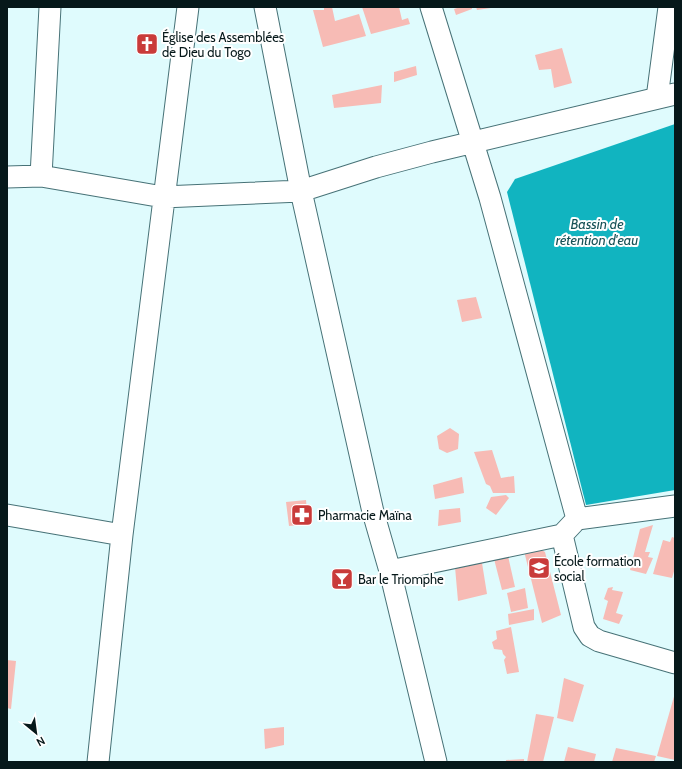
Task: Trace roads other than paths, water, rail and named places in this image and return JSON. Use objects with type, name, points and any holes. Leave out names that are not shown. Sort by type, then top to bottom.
[{"type":"street","points":[[41,176],[50,7]]},
{"type":"street","points":[[98,762],[122,535],[163,197],[188,7]]},
{"type":"street","points":[[265,7],[301,191],[373,512],[390,571],[436,762]]},
{"type":"street","points":[[431,7],[490,198],[577,519]]},
{"type":"street","points":[[7,177],[41,176],[163,197],[301,191],[376,167],[472,141],[666,96],[669,7]]},
{"type":"street","points":[[390,571],[562,535],[577,519],[675,506]]},
{"type":"street","points":[[7,515],[122,535]]},
{"type":"street","points":[[562,535],[584,627],[590,636],[599,641],[675,663]]},
{"type":"water","name":"Bassin de rétention d'eau","points":[[675,124],[675,490],[586,505],[507,192],[515,179]]},
{"type":"place","name":"Église des Assemblées de Dieu du Togo","points":[[147,44]]},
{"type":"place","name":"Pharmacie Maïna","points":[[302,515]]},
{"type":"place","name":"École formation social","points":[[539,568]]},
{"type":"place","name":"Bar le Triomphe","points":[[342,579]]}]
